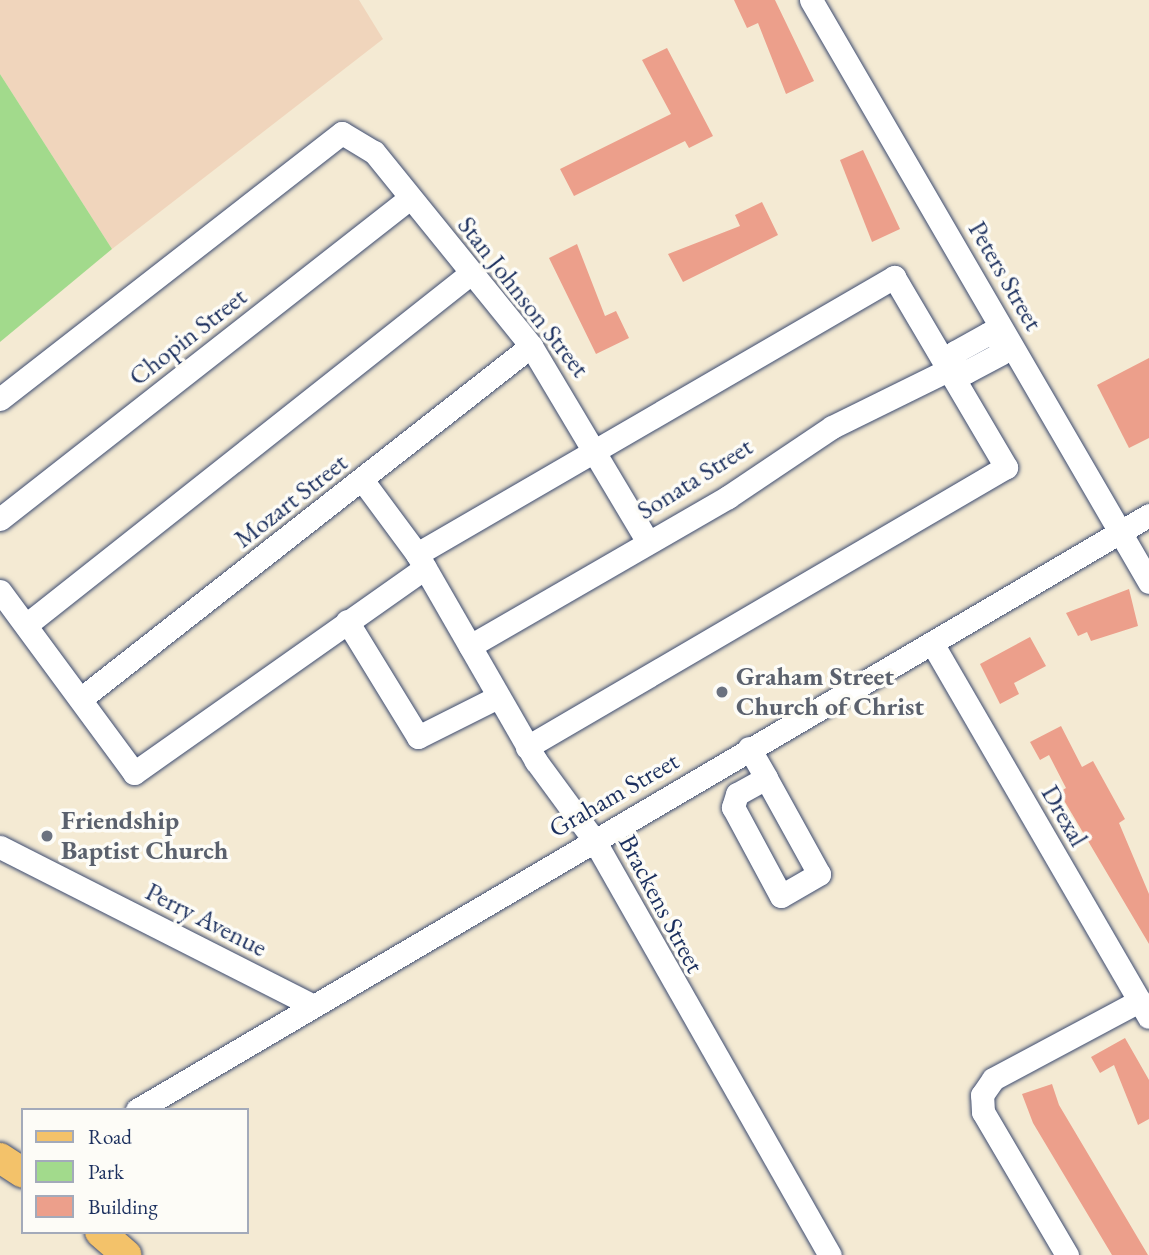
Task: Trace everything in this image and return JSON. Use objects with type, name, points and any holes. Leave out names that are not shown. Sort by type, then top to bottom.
[{"type":"main road","points":[[0,1158],[21,1172]]},
{"type":"main road","points":[[102,1234],[126,1255]]},
{"type":"street","name":"Peters Street","points":[[811,0],[1004,337],[1149,582]]},
{"type":"street","name":"Stan Johnson Street","points":[[0,399],[333,136],[363,140],[531,346],[648,542]]},
{"type":"street","name":"Chopin Street","points":[[0,519],[410,198]]},
{"type":"street","points":[[26,625],[471,273]]},
{"type":"street","points":[[0,591],[83,697],[134,774],[347,621],[421,561],[595,450],[894,277],[952,368],[1006,467],[527,747]]},
{"type":"street","name":"Sonata Street","points":[[470,646],[648,542],[832,427],[952,368],[966,372],[1001,353],[1004,337]]},
{"type":"street","name":"Mozart Street","points":[[83,697],[363,481],[531,346]]},
{"type":"street","name":"Brackens Street","points":[[363,481],[421,561],[527,747],[594,839],[830,1255]]},
{"type":"street","name":"Graham Street","points":[[140,1108],[749,748],[1122,534],[1149,515]]},
{"type":"street","points":[[347,621],[418,737],[498,697]]},
{"type":"street","name":"Drexal","points":[[932,643],[1144,1009]]},
{"type":"street","points":[[749,748],[766,778],[819,874],[781,896],[733,807],[737,794],[766,778]]},
{"type":"street","name":"Perry Avenue","points":[[0,847],[311,1005]]},
{"type":"street","points":[[1067,1255],[983,1112],[982,1095],[993,1079],[1144,1009]]},
{"type":"shaded area","points":[[0,0],[359,0],[383,39],[112,249],[0,74]]},
{"type":"green space","points":[[0,74],[112,249],[0,342]]},
{"type":"building","points":[[734,0],[775,0],[814,81],[786,94],[758,23],[747,28]]},
{"type":"building","points":[[667,48],[713,136],[689,148],[685,141],[574,196],[560,169],[671,114],[642,60]]},
{"type":"building","points":[[863,150],[900,229],[872,242],[840,160]]},
{"type":"building","points":[[762,202],[778,235],[683,282],[668,254],[740,226],[735,215]]},
{"type":"building","points":[[577,244],[605,316],[616,311],[629,338],[596,354],[549,258]]},
{"type":"building","points":[[1149,358],[1149,438],[1129,448],[1097,385]]},
{"type":"building","points":[[1129,589],[1138,626],[1091,641],[1087,632],[1078,636],[1066,613]]},
{"type":"building","points":[[1030,637],[1046,666],[1014,683],[1019,694],[1000,704],[980,664]]},
{"type":"building","points":[[1061,726],[1082,767],[1093,761],[1125,819],[1119,823],[1149,894],[1149,944],[1059,792],[1066,788],[1049,755],[1040,760],[1030,742]]},
{"type":"building","points":[[1125,1038],[1149,1080],[1149,1119],[1138,1125],[1114,1065],[1100,1073],[1091,1057]]},
{"type":"building","points":[[1052,1084],[1059,1105],[1148,1255],[1112,1255],[1033,1123],[1022,1094]]},
{"type":"place","name":"Graham Street Church of Christ","points":[[722,692]]},
{"type":"place","name":"Friendship Baptist Church","points":[[47,836]]}]
